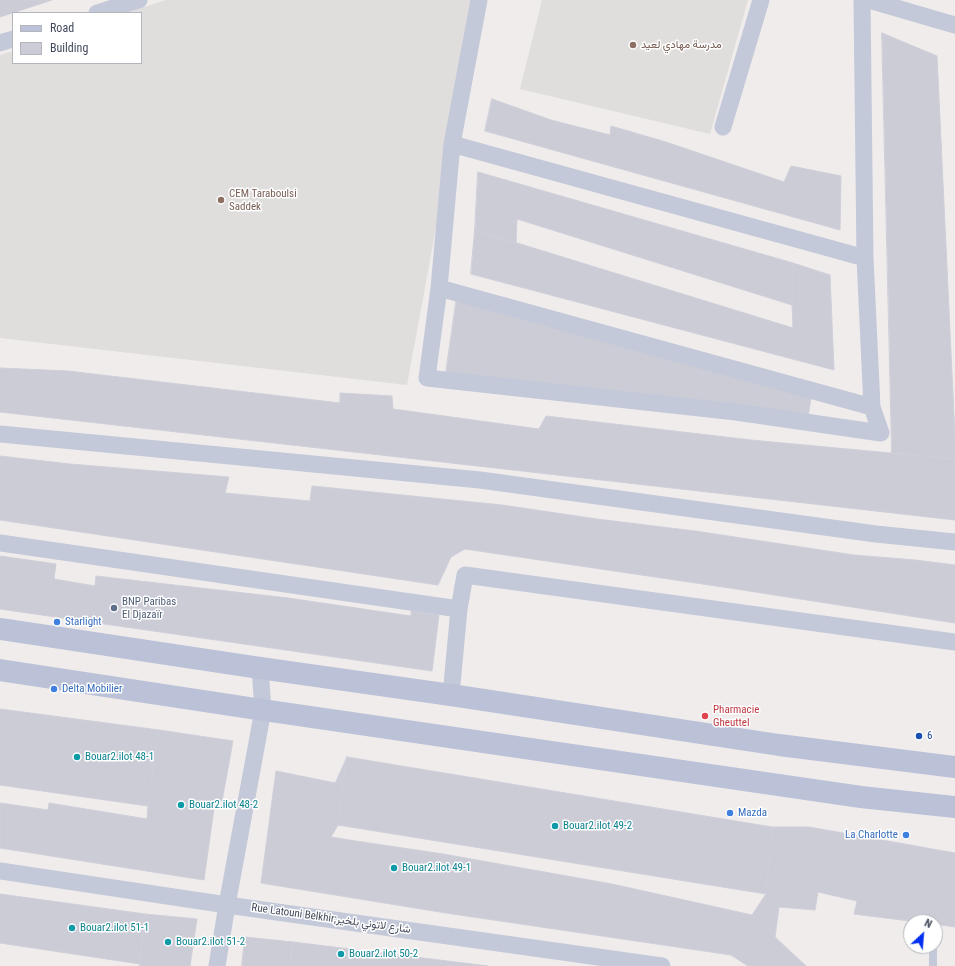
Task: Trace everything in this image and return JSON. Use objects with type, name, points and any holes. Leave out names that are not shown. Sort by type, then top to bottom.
[{"type":"main road","points":[[0,628],[779,745],[955,767]]},
{"type":"main road","points":[[0,670],[861,798],[955,807]]},
{"type":"street","points":[[100,12],[139,0]]},
{"type":"street","points":[[479,0],[452,144],[439,288],[427,378],[736,412],[881,433],[872,407],[864,258],[862,0]]},
{"type":"street","points":[[723,127],[761,0]]},
{"type":"street","points":[[869,0],[955,26]]},
{"type":"street","points":[[0,43],[12,39]]},
{"type":"street","points":[[452,144],[864,258]]},
{"type":"street","points":[[439,288],[872,407]]},
{"type":"street","points":[[0,434],[480,480],[876,534],[955,542]]},
{"type":"street","points":[[0,543],[459,609]]},
{"type":"street","points":[[451,695],[459,609],[465,575],[955,642]]},
{"type":"street","points":[[217,966],[263,710],[260,668]]},
{"type":"street","name":"Rue Latouni Belkhir;شارع لاتوني بلخير","points":[[0,871],[227,905],[662,966]]},
{"type":"lane","points":[[933,954],[933,966]]},
{"type":"shaded area","name":"CEM Taraboulsi Saddek","points":[[166,0],[478,0],[407,385],[0,338],[0,55],[12,51],[12,64],[142,64],[142,12],[129,12]]},
{"type":"shaded area","name":"مدرسة مهادي لعيد","points":[[542,0],[748,0],[710,134],[520,89]]},
{"type":"building","points":[[0,0],[52,0],[12,12],[0,17]]},
{"type":"building","points":[[882,33],[937,56],[955,459],[892,453]]},
{"type":"building","points":[[492,99],[551,120],[610,135],[611,126],[666,142],[784,182],[791,166],[841,176],[840,230],[485,131]]},
{"type":"building","points":[[478,172],[793,263],[792,305],[517,219],[516,243],[475,230]]},
{"type":"building","points":[[475,230],[793,328],[793,263],[830,275],[834,370],[471,274]]},
{"type":"building","points":[[457,296],[811,398],[807,424],[445,380]]},
{"type":"building","points":[[0,368],[68,371],[340,403],[340,393],[392,396],[393,409],[539,429],[546,416],[751,440],[955,459],[955,520],[0,412]]},
{"type":"building","points":[[0,456],[70,464],[229,477],[225,493],[310,501],[312,486],[502,505],[695,531],[854,555],[955,565],[955,623],[465,549],[451,557],[438,585],[0,520]]},
{"type":"building","points":[[0,556],[56,564],[54,579],[95,586],[96,576],[288,598],[411,616],[411,611],[439,615],[432,671],[0,609]]},
{"type":"building","name":"Bouar2.ilot 48-1","points":[[0,709],[159,730],[148,806],[0,785]]},
{"type":"building","name":"Bouar2.ilot 48-2","points":[[159,730],[233,741],[222,801],[215,801],[204,880],[0,848],[0,803],[48,810],[49,803],[147,819]]},
{"type":"building","name":"Bouar2.ilot 49-1","points":[[347,757],[338,825],[331,837],[443,854],[612,884],[752,915],[766,894],[772,827],[809,827],[955,853],[955,927],[943,925],[943,914],[903,914],[903,920],[854,914],[857,901],[818,892],[815,910],[779,907],[775,937],[806,966],[748,966],[731,955],[446,913],[261,883],[276,771],[335,783]]},
{"type":"building","name":"Bouar2.ilot 49-2","points":[[347,757],[772,827],[766,894],[338,825]]},
{"type":"building","name":"Bouar2.ilot 51-1","points":[[0,894],[145,914],[140,964],[0,943]]},
{"type":"building","name":"Bouar2.ilot 51-2","points":[[145,914],[197,919],[190,966],[140,966]]},
{"type":"building","points":[[245,937],[293,942],[290,966],[242,966]]},
{"type":"building","name":"Bouar2.ilot 50-2","points":[[293,942],[488,966],[290,966]]},
{"type":"place","name":"مدرسة مهادي لعيد","points":[[633,45]]},
{"type":"place","name":"CEM Taraboulsi Saddek","points":[[221,200]]},
{"type":"place","name":"BNP Paribas El Djazaïr","points":[[114,608]]},
{"type":"place","name":"Starlight","points":[[57,622]]},
{"type":"place","name":"Delta Mobilier","points":[[54,689]]},
{"type":"place","name":"Pharmacie Gheuttel","points":[[705,716]]},
{"type":"place","name":"6","points":[[919,736]]},
{"type":"place","name":"Bouar2.ilot 48-1","points":[[77,757]]},
{"type":"place","name":"Bouar2.ilot 48-2","points":[[181,805]]},
{"type":"place","name":"Mazda","points":[[730,813]]},
{"type":"place","name":"Bouar2.ilot 49-2","points":[[555,826]]},
{"type":"place","name":"La Charlotte","points":[[906,835]]},
{"type":"place","name":"Bouar2.ilot 49-1","points":[[394,868]]},
{"type":"place","name":"Bouar2.ilot 51-1","points":[[72,928]]},
{"type":"place","name":"Bouar2.ilot 51-2","points":[[168,942]]},
{"type":"place","name":"Bouar2.ilot 50-2","points":[[341,954]]}]
